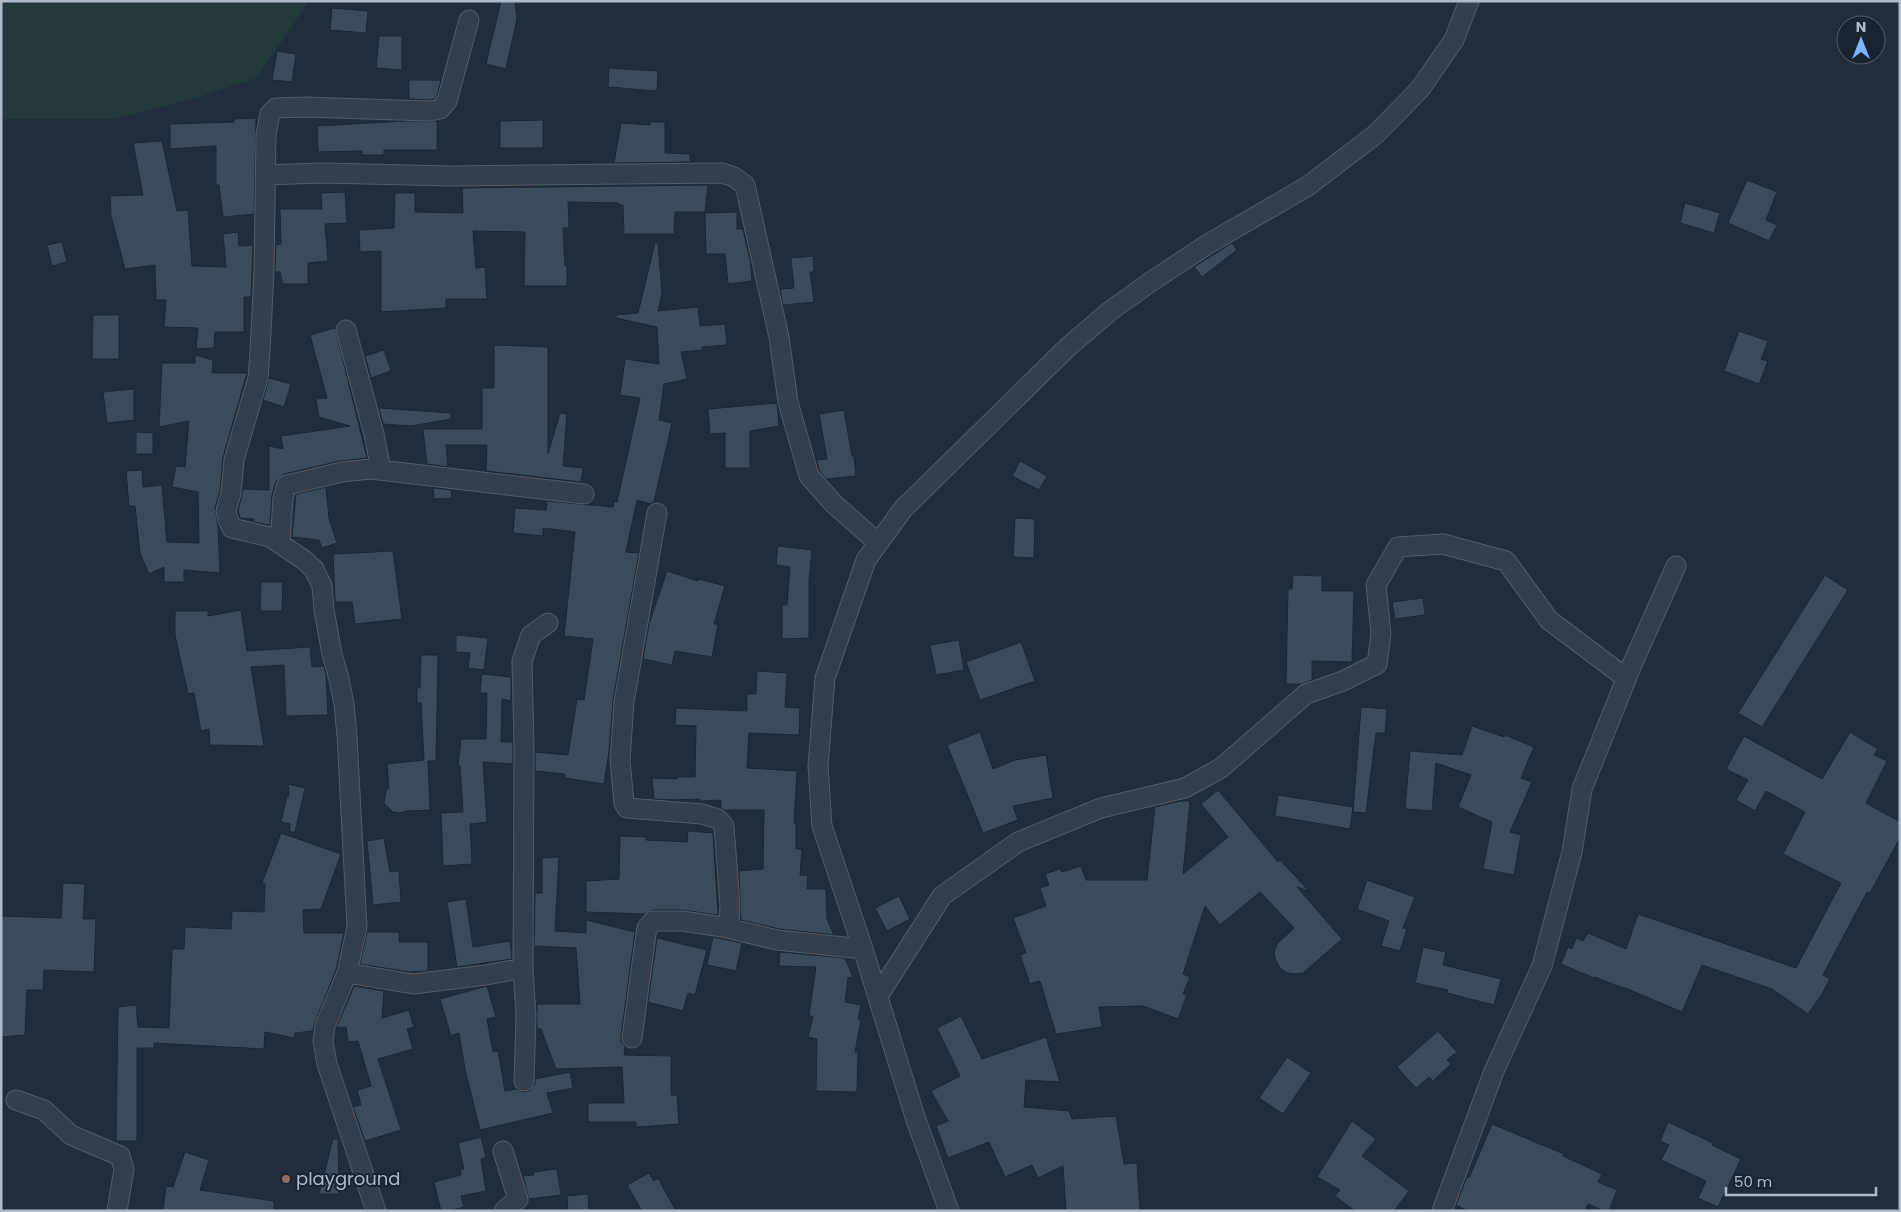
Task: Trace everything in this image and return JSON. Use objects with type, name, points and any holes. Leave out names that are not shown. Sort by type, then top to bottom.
[{"type":"street","points":[[949,1211],[916,1120],[863,949],[822,826],[818,766],[825,678],[866,560],[903,508],[1068,347],[1110,311],[1208,244],[1308,186],[1376,134],[1420,89],[1454,40],[1469,1]]},
{"type":"street","points":[[376,1211],[327,1064],[323,1041],[325,1026],[347,974],[357,927],[344,704],[329,636],[322,586],[314,569],[270,537],[232,528],[226,511],[231,493],[234,460],[258,378],[264,271],[266,135],[270,114],[276,108],[305,107],[429,111],[440,109],[447,101],[469,20]]},
{"type":"street","points":[[266,175],[322,173],[451,176],[722,173],[734,177],[745,185],[779,337],[788,402],[810,476],[834,504],[878,543]]},
{"type":"street","points":[[346,330],[382,470]]},
{"type":"street","points":[[280,544],[282,498],[286,485],[342,472],[371,469],[584,494]]},
{"type":"street","points":[[657,513],[624,702],[620,760],[624,803],[627,808],[702,814],[718,819],[724,826],[730,905],[728,928]]},
{"type":"street","points":[[878,996],[942,896],[1018,842],[1101,808],[1185,788],[1221,768],[1306,694],[1343,681],[1377,664],[1381,634],[1376,585],[1398,547],[1443,544],[1506,561],[1549,620],[1626,678]]},
{"type":"street","points":[[1442,1211],[1494,1071],[1542,966],[1572,852],[1582,789],[1626,678],[1676,566]]},
{"type":"street","points":[[524,1081],[526,1016],[523,968],[524,746],[522,661],[531,635],[548,623]]},
{"type":"street","points":[[632,1038],[647,928],[653,921],[682,921],[728,928],[777,940],[863,949]]},
{"type":"street","points":[[347,974],[413,984],[486,975],[523,968]]},
{"type":"street","points":[[16,1100],[44,1110],[71,1135],[120,1156],[124,1169],[117,1211]]},
{"type":"street","points":[[502,1150],[518,1199],[504,1211]]},
{"type":"green space","points":[[1,1],[309,1],[257,78],[199,97],[114,119],[1,119]]},
{"type":"building","points":[[501,1],[515,1],[517,19],[506,69],[486,64]]},
{"type":"building","points":[[332,8],[368,11],[366,33],[330,30]]},
{"type":"building","points":[[379,36],[402,36],[402,70],[376,68]]},
{"type":"building","points":[[277,51],[296,54],[292,82],[272,80]]},
{"type":"building","points":[[609,68],[658,71],[657,91],[608,87]]},
{"type":"building","points":[[409,80],[441,80],[437,96],[434,99],[428,100],[409,99]]},
{"type":"building","points":[[256,118],[254,214],[223,217],[219,185],[216,185],[216,146],[170,149],[170,124],[234,122],[234,119]]},
{"type":"building","points":[[543,120],[543,148],[500,148],[500,121]]},
{"type":"building","points":[[437,121],[437,150],[384,150],[384,155],[362,155],[362,151],[318,152],[317,126]]},
{"type":"building","points":[[650,122],[665,122],[665,153],[690,154],[690,162],[614,163],[621,123],[650,125]]},
{"type":"building","points":[[162,141],[177,211],[188,210],[192,266],[226,267],[223,234],[238,232],[239,246],[253,245],[251,297],[244,297],[244,332],[215,332],[214,348],[196,349],[198,328],[164,327],[166,300],[156,300],[155,265],[125,269],[111,216],[110,196],[143,195],[133,143]]},
{"type":"building","points":[[1747,180],[1777,192],[1766,220],[1777,225],[1769,241],[1728,223]]},
{"type":"building","points":[[708,185],[705,212],[675,212],[674,234],[624,234],[623,205],[619,205],[619,203],[568,202],[569,228],[563,228],[567,286],[524,286],[525,232],[473,231],[476,268],[485,267],[487,299],[446,299],[446,308],[381,312],[381,251],[360,252],[359,230],[394,228],[395,193],[415,193],[415,212],[463,213],[462,188]]},
{"type":"building","points":[[345,192],[347,223],[325,224],[328,261],[308,263],[308,284],[283,284],[280,272],[275,272],[276,245],[281,244],[280,209],[322,209],[321,193]]},
{"type":"building","points":[[1685,203],[1720,213],[1714,233],[1680,223]]},
{"type":"building","points":[[737,212],[737,229],[743,229],[750,260],[752,281],[728,284],[725,254],[706,254],[705,213]]},
{"type":"building","points":[[62,242],[67,262],[52,266],[47,245]]},
{"type":"building","points":[[655,243],[658,243],[662,293],[658,311],[698,307],[700,326],[725,324],[727,345],[702,347],[702,350],[681,352],[687,379],[664,384],[659,420],[672,423],[654,502],[651,504],[637,500],[626,552],[639,553],[613,700],[604,784],[565,778],[565,774],[535,771],[535,752],[568,755],[577,699],[584,700],[593,639],[564,636],[575,532],[543,528],[543,536],[513,533],[515,508],[546,510],[547,501],[613,507],[614,501],[617,502],[640,398],[620,395],[625,359],[659,364],[657,327],[616,318],[616,315],[638,313]]},
{"type":"building","points":[[1232,243],[1237,250],[1202,277],[1194,267]]},
{"type":"building","points":[[813,256],[814,272],[810,272],[814,302],[783,305],[780,289],[794,288],[791,258]]},
{"type":"building","points":[[93,315],[119,315],[119,359],[92,359]]},
{"type":"building","points":[[335,328],[367,458],[340,461],[284,474],[276,481],[272,495],[270,525],[254,522],[254,519],[240,518],[238,511],[243,489],[269,490],[269,446],[283,449],[281,436],[350,426],[319,417],[316,399],[327,398],[310,335]]},
{"type":"building","points":[[1739,331],[1768,341],[1761,359],[1768,361],[1759,384],[1724,371]]},
{"type":"building","points":[[494,345],[548,347],[548,454],[560,413],[567,414],[563,466],[583,468],[581,482],[486,471],[487,445],[446,445],[448,467],[427,464],[423,429],[482,429],[482,388],[494,388]]},
{"type":"building","points":[[384,350],[391,371],[371,378],[365,356]]},
{"type":"building","points":[[195,355],[213,360],[212,373],[247,373],[223,457],[220,491],[215,508],[218,526],[220,573],[184,570],[184,582],[164,582],[164,567],[149,574],[140,553],[135,506],[129,506],[126,471],[142,470],[143,487],[162,485],[167,542],[199,543],[198,492],[172,487],[176,466],[185,467],[189,421],[159,427],[162,363],[195,363]]},
{"type":"building","points":[[269,378],[291,384],[284,407],[263,400]]},
{"type":"building","points":[[134,389],[134,420],[107,423],[103,392]]},
{"type":"building","points":[[777,403],[779,426],[750,431],[750,468],[725,468],[725,433],[710,434],[708,409]]},
{"type":"building","points":[[379,408],[451,413],[451,419],[411,426],[383,424]]},
{"type":"building","points":[[844,410],[852,456],[854,456],[856,476],[826,479],[819,470],[816,460],[827,459],[819,414]]},
{"type":"building","points":[[136,432],[153,433],[153,454],[136,454]]},
{"type":"building","points":[[1020,461],[1047,476],[1039,490],[1012,476]]},
{"type":"building","points":[[326,487],[329,518],[337,543],[322,548],[319,540],[292,537],[296,494]]},
{"type":"building","points":[[433,488],[451,490],[452,498],[434,499]]},
{"type":"building","points":[[1015,518],[1035,519],[1034,558],[1013,557]]},
{"type":"building","points":[[778,546],[812,550],[809,581],[809,638],[782,639],[782,605],[787,605],[790,567],[776,565]]},
{"type":"building","points":[[393,551],[402,619],[355,624],[352,602],[335,602],[333,554]]},
{"type":"building","points":[[667,571],[698,581],[699,579],[725,586],[714,624],[718,624],[712,657],[675,651],[672,665],[643,659],[649,624]]},
{"type":"building","points":[[1293,575],[1322,576],[1322,591],[1354,591],[1352,662],[1312,661],[1312,680],[1302,684],[1286,684],[1288,589],[1292,589]]},
{"type":"building","points":[[1825,575],[1848,590],[1762,727],[1738,713]]},
{"type":"building","points":[[261,582],[283,582],[282,611],[260,611]]},
{"type":"building","points":[[1423,598],[1425,615],[1395,619],[1392,602]]},
{"type":"building","points":[[241,610],[247,651],[310,647],[312,667],[324,666],[328,715],[286,716],[284,665],[251,667],[264,746],[210,745],[209,729],[201,731],[194,693],[188,694],[175,635],[175,611],[208,611],[208,616]]},
{"type":"building","points":[[456,635],[488,638],[484,670],[468,668],[470,653],[456,652]]},
{"type":"building","points":[[959,640],[964,670],[936,675],[930,645]]},
{"type":"building","points":[[1021,642],[1035,681],[980,700],[966,662]]},
{"type":"building","points":[[421,655],[438,655],[436,761],[428,761],[430,810],[393,812],[384,803],[386,791],[389,787],[387,764],[424,760],[421,703],[417,703],[417,688],[420,688]]},
{"type":"building","points":[[757,671],[787,673],[785,707],[800,708],[799,735],[749,733],[747,768],[797,771],[794,823],[796,823],[796,849],[802,849],[800,875],[808,876],[807,889],[826,889],[827,919],[834,935],[779,929],[741,920],[739,871],[763,869],[764,810],[724,810],[721,808],[721,800],[654,799],[652,778],[677,779],[677,777],[695,777],[696,726],[675,725],[676,708],[747,711],[747,694],[756,694]]},
{"type":"building","points":[[482,674],[511,677],[511,701],[502,699],[501,742],[513,742],[513,764],[483,762],[487,822],[470,824],[472,864],[443,866],[441,813],[463,812],[460,766],[458,766],[461,739],[486,739],[487,693],[480,693]]},
{"type":"building","points":[[1361,707],[1387,709],[1385,733],[1376,733],[1366,813],[1353,812]]},
{"type":"building","points":[[1472,726],[1504,737],[1505,735],[1534,747],[1521,778],[1532,782],[1510,832],[1521,835],[1514,875],[1483,869],[1492,822],[1458,807],[1471,775],[1436,763],[1432,811],[1405,809],[1410,751],[1462,755]]},
{"type":"building","points":[[980,732],[993,769],[1015,760],[1046,755],[1053,798],[1013,806],[1018,820],[983,833],[947,745]]},
{"type":"building","points":[[1850,732],[1878,749],[1874,755],[1887,761],[1866,803],[1900,822],[1900,838],[1870,893],[1867,892],[1823,975],[1830,979],[1808,1014],[1772,989],[1702,965],[1682,1012],[1561,964],[1568,947],[1572,949],[1576,938],[1583,941],[1588,933],[1626,949],[1638,914],[1796,968],[1841,883],[1783,854],[1805,812],[1766,791],[1755,811],[1736,800],[1748,780],[1726,769],[1744,736],[1822,779]]},
{"type":"building","points":[[288,784],[305,788],[295,832],[290,832],[290,824],[281,822],[287,796],[289,796]]},
{"type":"building","points":[[1218,790],[1278,862],[1280,860],[1309,891],[1297,887],[1342,939],[1303,973],[1287,973],[1280,968],[1274,953],[1277,944],[1294,928],[1260,892],[1220,925],[1205,906],[1183,974],[1190,977],[1183,994],[1187,995],[1178,1019],[1143,1006],[1099,1007],[1102,1027],[1056,1034],[1040,981],[1030,984],[1020,955],[1026,953],[1013,918],[1046,906],[1040,888],[1049,885],[1045,874],[1060,869],[1062,872],[1081,866],[1086,880],[1147,880],[1155,807],[1181,801],[1190,801],[1183,874],[1228,837],[1201,804]]},
{"type":"building","points":[[1278,795],[1353,807],[1350,829],[1275,816]]},
{"type":"building","points":[[688,831],[713,833],[718,915],[682,910],[653,910],[644,914],[586,912],[586,881],[619,879],[620,836],[646,837],[646,840],[687,842]]},
{"type":"building","points":[[281,833],[341,854],[321,909],[303,910],[304,933],[344,933],[336,970],[313,1031],[295,1033],[294,1038],[265,1032],[264,1049],[154,1043],[154,1048],[137,1048],[137,1141],[116,1141],[118,1007],[136,1005],[138,1027],[169,1028],[172,949],[184,949],[185,927],[231,929],[232,911],[264,912],[265,884],[262,883]]},
{"type":"building","points":[[384,838],[390,872],[399,871],[401,902],[373,905],[367,841]]},
{"type":"building","points":[[559,857],[555,931],[586,933],[586,920],[635,932],[621,1042],[625,1046],[624,1055],[671,1056],[671,1095],[677,1095],[679,1124],[636,1127],[636,1122],[588,1122],[588,1103],[624,1103],[622,1067],[556,1069],[541,1029],[537,1029],[537,1004],[580,1004],[576,948],[534,946],[535,893],[542,893],[542,858]]},
{"type":"building","points":[[1367,880],[1415,897],[1403,928],[1407,929],[1400,951],[1381,946],[1389,921],[1357,909]]},
{"type":"building","points":[[63,883],[85,884],[83,919],[96,919],[94,972],[44,970],[43,990],[27,990],[25,1035],[1,1037],[1,916],[61,918]]},
{"type":"building","points":[[899,896],[910,919],[887,931],[875,908]]},
{"type":"building","points":[[466,899],[473,947],[510,941],[512,959],[457,967],[447,902]]},
{"type":"building","points":[[367,932],[399,932],[399,942],[428,942],[428,971],[409,972],[360,964]]},
{"type":"building","points":[[713,937],[742,943],[736,971],[707,965]]},
{"type":"building","points":[[657,938],[707,950],[695,995],[688,993],[683,1011],[648,1002]]},
{"type":"building","points":[[1423,947],[1446,952],[1443,965],[1501,979],[1494,1005],[1447,993],[1448,990],[1415,983]]},
{"type":"building","points":[[780,952],[845,958],[853,977],[848,978],[845,1002],[861,1005],[858,1019],[861,1020],[855,1052],[858,1052],[857,1092],[816,1091],[817,1039],[808,1037],[813,1017],[809,1015],[816,967],[779,966]]},
{"type":"building","points":[[354,986],[384,991],[382,1018],[409,1010],[414,1027],[407,1029],[413,1049],[378,1059],[401,1130],[365,1141],[353,1107],[361,1105],[357,1090],[371,1086],[358,1041],[348,1042],[346,1027],[336,1028]]},
{"type":"building","points":[[487,986],[496,1017],[487,1019],[493,1052],[498,1051],[505,1091],[516,1089],[523,1092],[529,1091],[535,1084],[535,1079],[570,1072],[573,1088],[547,1093],[553,1113],[480,1130],[465,1069],[459,1033],[451,1036],[440,999]]},
{"type":"building","points":[[961,1016],[982,1059],[1046,1037],[1060,1082],[1026,1080],[1024,1107],[1069,1111],[1072,1119],[1116,1116],[1124,1164],[1137,1163],[1140,1211],[1066,1211],[1063,1166],[1038,1178],[1032,1165],[1005,1177],[989,1142],[948,1158],[936,1126],[948,1121],[931,1091],[960,1076],[937,1028]]},
{"type":"building","points":[[1438,1031],[1457,1052],[1447,1060],[1451,1064],[1433,1081],[1429,1077],[1416,1088],[1397,1067]]},
{"type":"building","points":[[1287,1057],[1311,1073],[1283,1114],[1259,1098]]},
{"type":"building","points":[[1352,1121],[1376,1139],[1362,1156],[1409,1191],[1394,1211],[1355,1211],[1335,1196],[1340,1190],[1317,1177]]},
{"type":"building","points":[[1668,1122],[1713,1143],[1712,1145],[1741,1159],[1718,1207],[1698,1198],[1706,1181],[1661,1160],[1669,1145],[1660,1141]]},
{"type":"building","points":[[1492,1124],[1564,1154],[1563,1156],[1602,1174],[1598,1182],[1617,1190],[1609,1211],[1604,1211],[1588,1204],[1585,1211],[1468,1211],[1456,1205]]},
{"type":"building","points":[[481,1137],[486,1157],[481,1159],[486,1191],[461,1196],[464,1207],[450,1211],[441,1211],[434,1182],[461,1175],[460,1169],[464,1169],[458,1143]]},
{"type":"building","points":[[333,1139],[338,1139],[339,1194],[319,1194]]},
{"type":"building","points":[[185,1152],[209,1160],[200,1190],[274,1201],[274,1211],[163,1211],[166,1186],[173,1187]]},
{"type":"building","points":[[557,1169],[561,1195],[529,1199],[523,1176],[534,1175],[533,1172]]},
{"type":"building","points":[[649,1173],[654,1181],[658,1178],[676,1211],[642,1211],[627,1185]]},
{"type":"building","points":[[588,1194],[589,1211],[568,1211],[567,1196]]},
{"type":"place","name":"playground","points":[[286,1179]]}]
